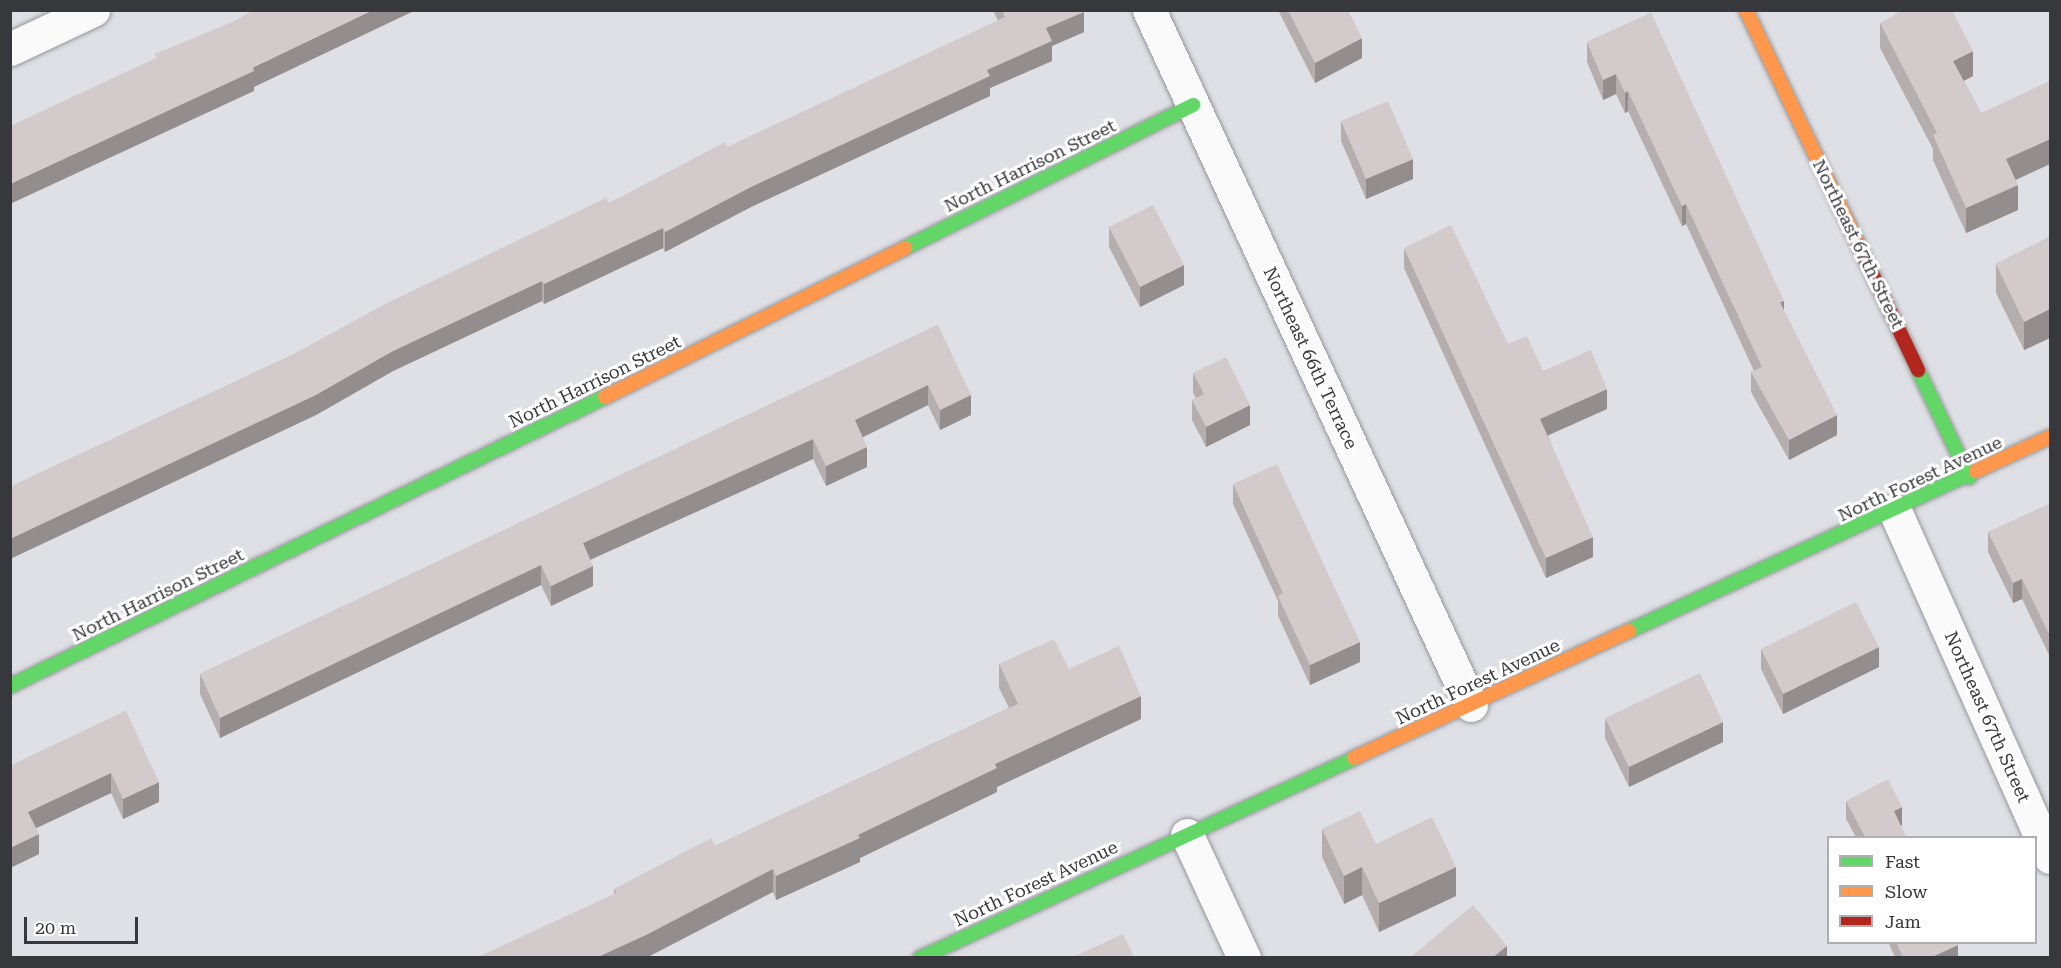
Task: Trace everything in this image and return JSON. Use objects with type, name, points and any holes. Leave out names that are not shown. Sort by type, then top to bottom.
[{"type":"street","points":[[10,49],[93,10]]},
{"type":"street","name":"Northeast 66th Terrace","points":[[1149,10],[1471,705]]},
{"type":"street","name":"Northeast 67th Street","points":[[1746,10],[1969,477]]},
{"type":"street","name":"North Harrison Street","points":[[10,686],[378,510],[1193,105]]},
{"type":"street","name":"North Forest Avenue","points":[[920,957],[1969,477],[2050,437]]},
{"type":"street","name":"Northeast 67th Street","points":[[1894,511],[2050,857]]},
{"type":"street","points":[[1187,835],[1244,957]]},
{"type":"building","points":[[254,10],[373,10],[253,67],[254,71],[10,184],[10,126],[156,58],[155,54],[232,22]]},
{"type":"building","points":[[1002,10],[1083,10],[1084,12],[1046,28],[1052,41],[987,70],[990,76],[751,187],[665,232],[663,228],[544,284],[542,281],[393,351],[316,395],[10,539],[10,487],[288,357],[387,303],[606,198],[609,203],[725,142],[727,147],[1005,17]]},
{"type":"building","points":[[1288,10],[1348,10],[1362,38],[1315,63]]},
{"type":"building","points":[[1903,10],[1952,10],[1973,51],[1953,61],[1981,113],[2050,81],[2050,139],[2006,159],[2018,185],[1966,208],[1933,135],[1937,133],[1880,23]]},
{"type":"building","points":[[1651,13],[1784,301],[1780,302],[1837,415],[1789,440],[1751,372],[1762,367],[1686,204],[1682,206],[1628,91],[1625,93],[1616,74],[1603,80],[1587,42]]},
{"type":"building","points":[[1388,101],[1413,159],[1366,179],[1341,121]]},
{"type":"building","points":[[1153,205],[1184,265],[1140,287],[1109,227]]},
{"type":"building","points":[[1451,225],[1508,344],[1527,336],[1543,371],[1591,350],[1607,389],[1540,419],[1593,537],[1546,558],[1404,248]]},
{"type":"building","points":[[2050,237],[2050,309],[2024,322],[1996,264]]},
{"type":"building","points":[[938,325],[971,395],[940,410],[928,385],[855,420],[867,447],[826,466],[813,439],[583,543],[593,566],[551,586],[541,565],[220,718],[200,674]]},
{"type":"building","points":[[1226,357],[1250,405],[1206,427],[1192,400],[1204,394],[1193,373]]},
{"type":"building","points":[[1277,464],[1360,642],[1310,665],[1278,596],[1283,593],[1233,484]]},
{"type":"building","points":[[2050,504],[2050,636],[2022,579],[2013,583],[1988,532]]},
{"type":"building","points":[[1856,602],[1879,647],[1783,694],[1761,649]]},
{"type":"building","points":[[1054,639],[1069,669],[1119,646],[1141,696],[995,764],[997,768],[858,835],[860,838],[776,876],[773,869],[646,935],[598,957],[478,957],[616,893],[614,889],[711,838],[715,846],[1018,704],[999,664]]},
{"type":"building","points":[[1700,673],[1723,722],[1629,767],[1605,718]]},
{"type":"building","points":[[126,711],[159,782],[123,799],[111,773],[28,812],[39,834],[10,848],[10,766]]},
{"type":"building","points":[[1888,779],[1902,807],[1894,811],[1906,836],[1864,836],[1846,801]]},
{"type":"building","points":[[1360,811],[1376,844],[1432,817],[1456,867],[1379,903],[1362,867],[1344,876],[1322,829]]},
{"type":"building","points":[[1473,905],[1507,946],[1493,957],[1411,957]]},
{"type":"building","points":[[1123,934],[1134,957],[1073,957]]},
{"type":"building","points":[[1897,944],[1958,945],[1932,957],[1903,957]]},
{"type":"traffic: fast","points":[[905,248],[1193,105]]},
{"type":"traffic: fast","points":[[1918,370],[1969,477]]},
{"type":"traffic: fast","points":[[10,686],[605,397]]},
{"type":"traffic: fast","points":[[1629,631],[1976,471]]},
{"type":"traffic: fast","points":[[920,958],[1354,758]]},
{"type":"traffic: slow","points":[[1746,10],[1858,244]]},
{"type":"traffic: slow","points":[[605,397],[905,248]]},
{"type":"traffic: slow","points":[[1976,471],[2050,437]]},
{"type":"traffic: slow","points":[[1354,758],[1629,631]]},
{"type":"traffic: jam","points":[[1858,244],[1918,370]]}]
